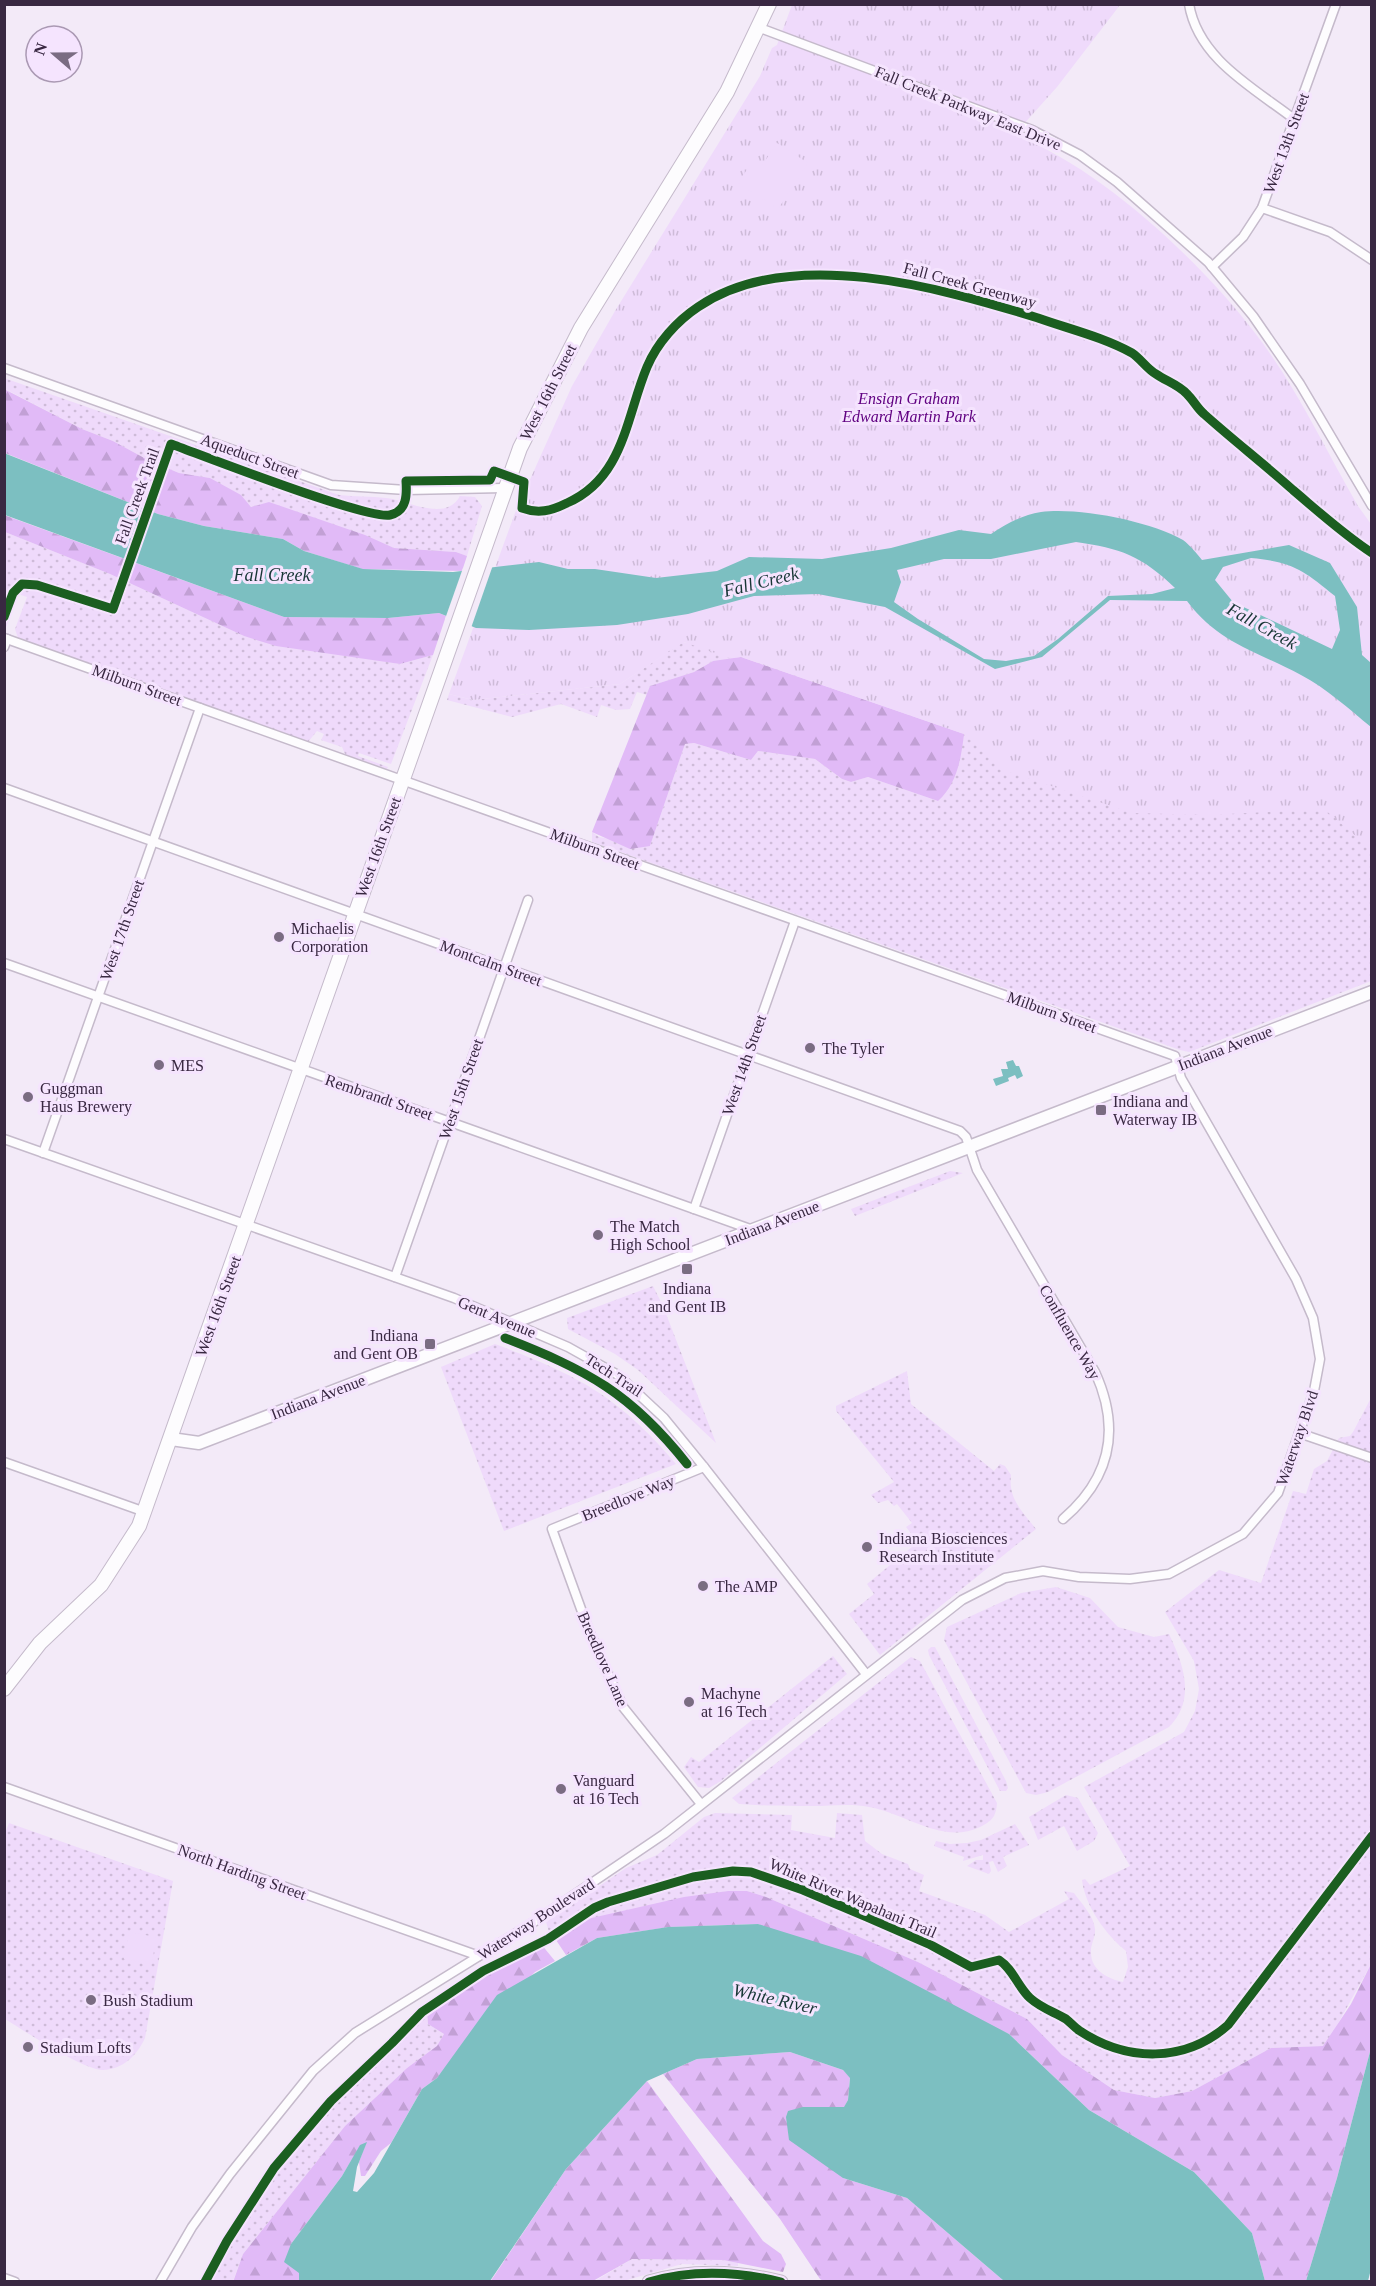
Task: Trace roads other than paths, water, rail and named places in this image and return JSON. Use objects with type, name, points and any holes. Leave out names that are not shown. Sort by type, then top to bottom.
[{"type":"main road","name":"West 16th Street","points":[[4,1689],[40,1643],[106,1578],[132,1539],[145,1512],[504,488],[540,406],[575,339],[719,106],[760,28],[769,4]]},
{"type":"main road","name":"Indiana Avenue","points":[[171,1439],[200,1443],[1371,992]]},
{"type":"main road","points":[[649,2282],[682,2274],[711,2272],[781,2282]]},
{"type":"street","points":[[1189,4],[1198,33],[1217,59],[1294,119]]},
{"type":"street","name":"West 13th Street","points":[[1212,267],[1243,237],[1262,208],[1336,4]]},
{"type":"street","name":"Fall Creek Parkway East Drive","points":[[760,28],[1032,130],[1089,161],[1117,182],[1212,267],[1253,316],[1286,363],[1371,506]]},
{"type":"street","points":[[1262,208],[1330,232],[1371,260]]},
{"type":"street","name":"Aqueduct Street","points":[[4,368],[331,485],[406,490],[504,488]]},
{"type":"street","name":"Milburn Street","points":[[6,641],[403,780],[1175,1056],[1177,1066]]},
{"type":"street","name":"West 17th Street","points":[[44,1153],[200,708]]},
{"type":"street","name":"Montcalm Street","points":[[4,788],[960,1131],[969,1147]]},
{"type":"street","name":"West 15th Street","points":[[395,1276],[528,900]]},
{"type":"street","name":"West 14th Street","points":[[694,1209],[795,921]]},
{"type":"street","name":"Rembrandt Street","points":[[4,963],[754,1230]]},
{"type":"street","name":"Waterway Blvd","points":[[962,1600],[1005,1578],[1043,1571],[1079,1577],[1130,1579],[1169,1574],[1210,1554],[1243,1534],[1278,1493],[1314,1391],[1320,1359],[1313,1318],[1296,1279],[1177,1066]]},
{"type":"street","name":"Gent Avenue","points":[[4,1139],[454,1298],[595,1360],[618,1375],[664,1418],[866,1674]]},
{"type":"street","name":"Confluence Way","points":[[969,1147],[977,1170],[1095,1372],[1106,1402],[1109,1420],[1106,1457],[1090,1491],[1063,1519]]},
{"type":"street","points":[[1299,1433],[1371,1458]]},
{"type":"street","points":[[4,1462],[145,1512]]},
{"type":"street","name":"Breedlove Way","points":[[552,1529],[704,1467]]},
{"type":"street","name":"Breedlove Lane","points":[[552,1529],[589,1631],[623,1707],[701,1804]]},
{"type":"street","name":"Waterway Boulevard","points":[[160,2282],[192,2227],[230,2174],[326,2058],[378,2017],[479,1956],[616,1867],[701,1804],[962,1600]]},
{"type":"street","name":"North Harding Street","points":[[4,1787],[479,1956]]},
{"type":"street","points":[[4,2278],[15,2282]]},
{"type":"water","name":"Fall Creek","points":[[4,453],[158,514],[204,526],[283,539],[304,551],[363,569],[453,572],[539,562],[568,569],[595,569],[656,578],[717,571],[749,557],[822,559],[891,548],[959,530],[991,534],[1014,520],[1041,512],[1074,512],[1114,517],[1169,533],[1186,542],[1202,560],[1289,545],[1330,563],[1357,607],[1362,655],[1371,663],[1371,727],[1310,680],[1226,637],[1199,616],[1187,601],[1110,600],[1042,657],[995,669],[885,607],[818,594],[754,596],[688,614],[617,625],[529,630],[476,628],[439,613],[388,618],[284,617],[5,515]],"holes":[[[1076,542],[1105,547],[1130,555],[1152,568],[1175,588],[1152,594],[1108,596],[1058,639],[1034,656],[1006,661],[984,659],[894,602],[901,582],[897,570],[944,559],[991,559]],[[1251,558],[1277,562],[1297,569],[1335,596],[1340,630],[1332,649],[1233,602],[1215,580],[1223,567]]]},
{"type":"water","points":[[1013,1060],[1016,1066],[1019,1066],[1023,1076],[1017,1079],[1015,1075],[1008,1078],[1009,1081],[996,1086],[993,1079],[1003,1076],[1001,1069],[1008,1069],[1006,1062]]},
{"type":"water","name":"White River","points":[[758,1924],[861,1956],[1009,2034],[1089,2110],[1194,2172],[1252,2233],[1265,2281],[1004,2281],[907,2198],[843,2178],[789,2140],[786,2117],[788,2111],[803,2107],[844,2107],[848,2100],[850,2078],[843,2070],[790,2052],[697,2059],[647,2081],[566,2169],[490,2281],[299,2281],[299,2273],[284,2262],[291,2244],[342,2176],[360,2145],[367,2142],[357,2167],[353,2191],[357,2192],[374,2173],[422,2089],[437,2078],[497,1995],[597,1938],[668,1927]]},
{"type":"water","points":[[1371,2048],[1371,2269],[1368,2281],[1306,2281],[1337,2178]]},
{"type":"place","name":"Michaelis Corporation","points":[[279,937]]},
{"type":"place","name":"The Tyler","points":[[810,1048]]},
{"type":"place","name":"MES","points":[[159,1065]]},
{"type":"place","name":"Guggman Haus Brewery","points":[[28,1097]]},
{"type":"place","name":"Indiana and Waterway IB","points":[[1101,1110]]},
{"type":"place","name":"The Match High School","points":[[598,1235]]},
{"type":"place","name":"Indiana and Gent IB","points":[[687,1269]]},
{"type":"place","name":"Indiana and Gent OB","points":[[430,1344]]},
{"type":"place","name":"Indiana Biosciences Research Institute","points":[[867,1547]]},
{"type":"place","name":"The AMP","points":[[703,1586]]},
{"type":"place","name":"Machyne at 16 Tech","points":[[689,1702]]},
{"type":"place","name":"Vanguard at 16 Tech","points":[[561,1789]]},
{"type":"place","name":"Bush Stadium","points":[[91,2000]]},
{"type":"place","name":"Stadium Lofts","points":[[28,2047]]},
{"type":"park label","name":"Ensign Graham Edward Martin Park","points":[[909,407]]}]
